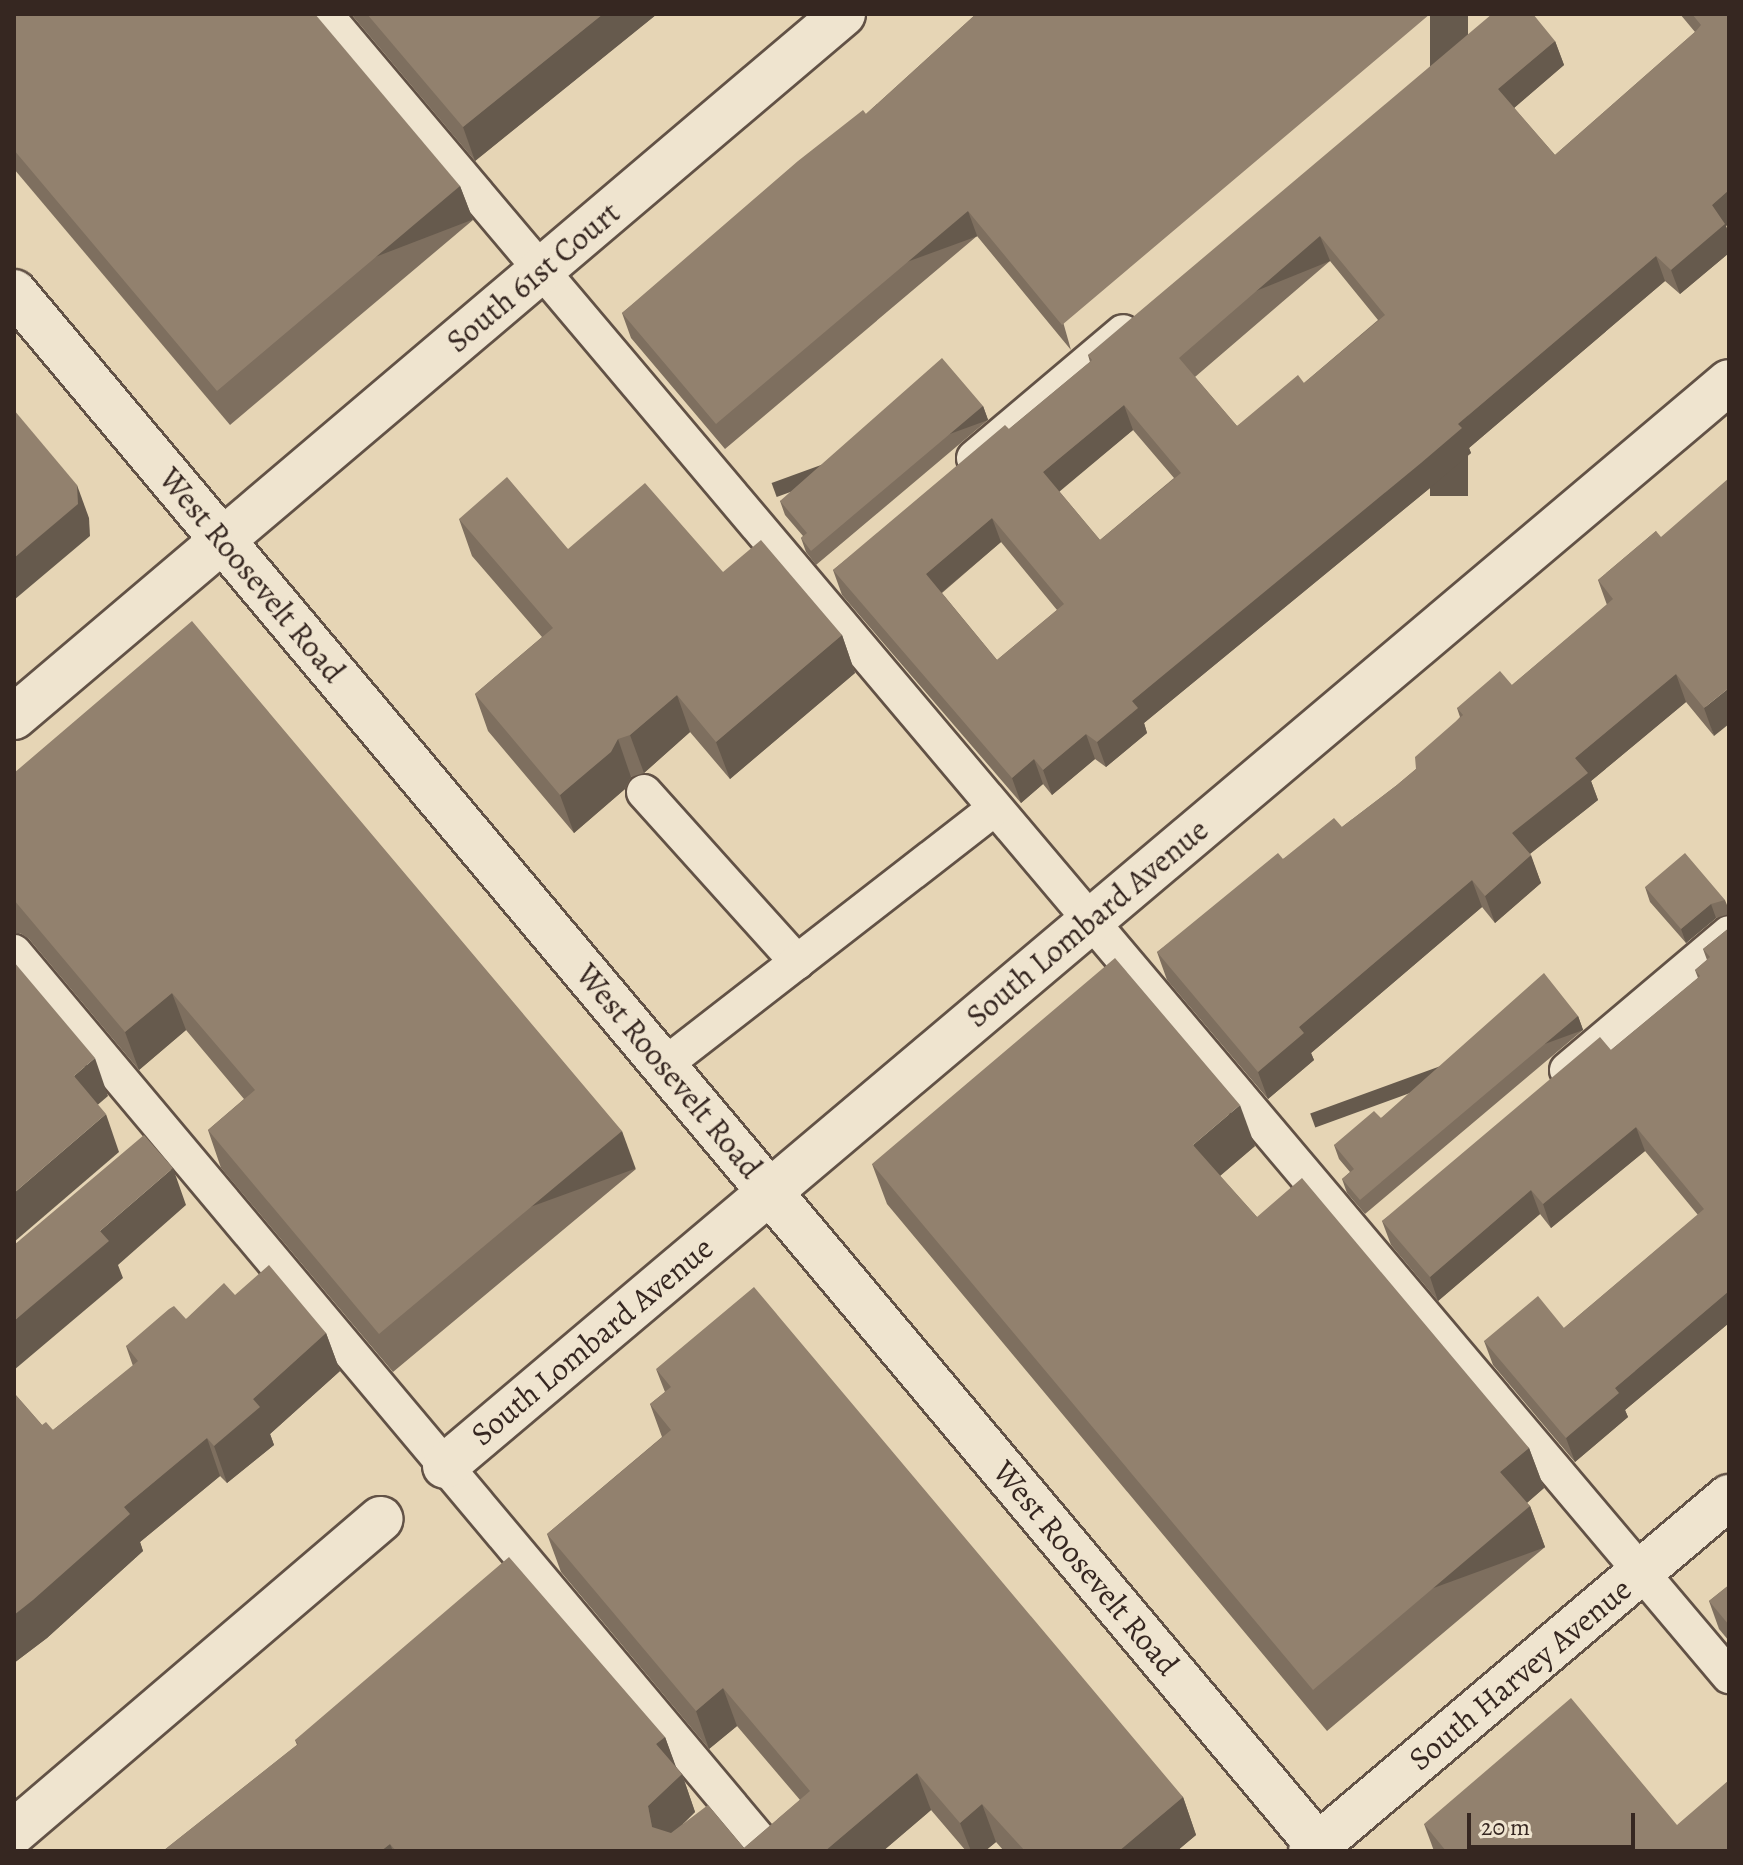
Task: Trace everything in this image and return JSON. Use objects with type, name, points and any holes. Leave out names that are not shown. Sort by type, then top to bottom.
[{"type":"street","name":"South 61st Court","points":[[14,717],[843,14]]},
{"type":"street","name":"West Roosevelt Road","points":[[14,292],[770,1191],[1317,1849]]},
{"type":"street","name":"South Lombard Avenue","points":[[445,1466],[1729,382]]},
{"type":"street","name":"South Harvey Avenue","points":[[1317,1849],[1729,1497]]},
{"type":"street","points":[[14,1832],[381,1519]]},
{"type":"lane","points":[[325,14],[542,269],[826,583],[995,808],[1090,920],[1375,1232],[1641,1572],[1729,1676]]},
{"type":"lane","points":[[947,481],[1151,308]]},
{"type":"lane","points":[[644,792],[797,962]]},
{"type":"lane","points":[[664,1065],[995,808]]},
{"type":"lane","points":[[1546,1088],[1729,933]]},
{"type":"lane","points":[[14,952],[157,1146],[445,1466],[722,1816],[769,1851]]},
{"type":"building","points":[[14,14],[315,14],[460,186],[217,391],[14,150]]},
{"type":"building","points":[[367,14],[603,14],[463,127]]},
{"type":"building","points":[[976,14],[1430,14],[1062,325],[968,211],[716,424],[622,313],[798,161],[863,110],[866,114]]},
{"type":"building","points":[[1492,14],[1533,14],[1555,41],[1498,89],[1555,155],[1696,31],[1701,25],[1692,14],[1729,14],[1729,190],[1712,205],[1725,224],[1671,270],[1656,256],[1458,424],[1462,428],[1421,463],[1132,701],[1138,708],[1097,742],[1086,734],[1043,770],[1034,759],[1012,778],[833,570],[1005,425],[1009,429],[1092,360],[1088,355]],"holes":[[[1320,236],[1385,315],[1304,383],[1298,375],[1237,426],[1179,358]],[[1124,405],[1181,473],[1100,540],[1043,472]],[[992,518],[1064,604],[997,660],[926,574]]]},
{"type":"building","points":[[942,358],[983,406],[811,551],[801,538],[807,533],[780,501]]},
{"type":"building","points":[[14,410],[77,485],[78,504],[14,558]]},
{"type":"building","points":[[507,477],[568,549],[645,483],[723,572],[761,540],[842,635],[716,742],[677,695],[630,735],[618,739],[611,752],[560,795],[475,694],[553,628],[459,519]]},
{"type":"building","points":[[1729,478],[1729,688],[1704,708],[1676,674],[1575,758],[1588,773],[1512,833],[1531,855],[1485,896],[1472,880],[1299,1027],[1304,1033],[1258,1072],[1157,952],[1278,853],[1283,859],[1334,818],[1342,827],[1397,785],[1416,769],[1415,757],[1463,715],[1457,708],[1500,671],[1512,685],[1613,599],[1598,580],[1656,531],[1661,537]]},
{"type":"building","points":[[192,621],[622,1131],[379,1334],[208,1130],[255,1090],[172,993],[125,1032],[14,900],[14,773]]},
{"type":"building","points":[[1685,853],[1725,900],[1711,904],[1681,929],[1645,887]]},
{"type":"building","points":[[1729,928],[1729,1291],[1615,1388],[1619,1393],[1566,1438],[1484,1341],[1538,1296],[1564,1328],[1704,1209],[1636,1127],[1543,1204],[1531,1190],[1430,1277],[1382,1221],[1600,1037],[1611,1050],[1700,976],[1695,970],[1710,957],[1703,949]]},
{"type":"building","points":[[1115,958],[1240,1105],[1193,1145],[1257,1217],[1302,1178],[1529,1448],[1500,1472],[1530,1506],[1313,1690],[872,1164]]},
{"type":"building","points":[[14,962],[95,1058],[74,1076],[106,1114],[14,1193]]},
{"type":"building","points":[[1544,973],[1578,1016],[1360,1200],[1342,1179],[1354,1169],[1334,1145],[1374,1111],[1381,1118]]},
{"type":"building","points":[[144,1135],[173,1168],[100,1231],[109,1241],[14,1321],[14,1245]]},
{"type":"building","points":[[269,1265],[326,1333],[253,1399],[260,1407],[214,1446],[207,1438],[124,1507],[130,1514],[14,1615],[14,1393],[42,1425],[46,1422],[53,1430],[138,1361],[126,1346],[169,1309],[174,1306],[186,1319],[224,1283],[235,1295]]},
{"type":"building","points":[[754,1287],[1183,1797],[1119,1851],[1025,1851],[982,1804],[960,1823],[917,1773],[825,1851],[396,1851],[390,1844],[381,1851],[163,1851],[298,1744],[295,1740],[509,1557],[665,1737],[656,1744],[682,1774],[648,1806],[652,1827],[671,1833],[708,1805],[744,1848],[810,1791],[723,1688],[696,1711],[547,1534],[671,1430],[650,1404],[671,1387],[656,1369]]},
{"type":"building","points":[[1729,1585],[1729,1625],[1709,1601]]},
{"type":"building","points":[[1571,1698],[1677,1825],[1729,1780],[1729,1851],[1446,1851],[1424,1824]]}]
